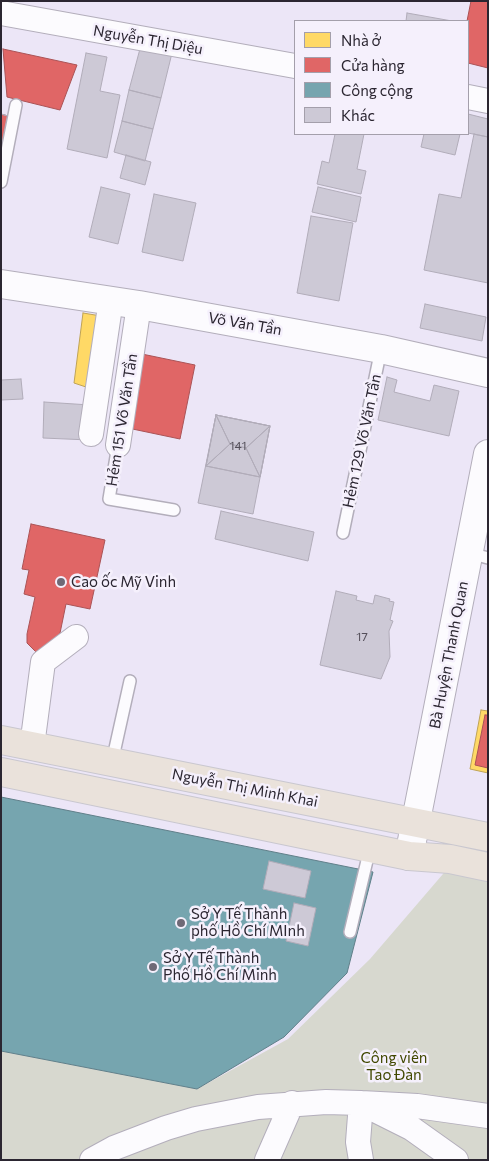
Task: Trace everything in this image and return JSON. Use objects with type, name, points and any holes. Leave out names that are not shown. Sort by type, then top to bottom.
[{"type":"main road","name":"Võ Văn Tần","points":[[1,284],[111,300],[381,349],[488,374]]},
{"type":"main road","name":"Bà Huyện Thanh Quan","points":[[409,856],[478,556],[488,454]]},
{"type":"main road","name":"Nguyễn Thị Minh Khai","points":[[1,740],[488,837]]},
{"type":"main road","points":[[1,772],[409,856],[450,859],[488,867]]},
{"type":"street","name":"Nguyễn Thị Diệu","points":[[1,13],[294,66]]},
{"type":"street","points":[[469,97],[488,101]]},
{"type":"street","points":[[92,434],[111,300]]},
{"type":"street","name":"Hẻm 151 Võ Văn Tần","points":[[118,445],[139,305]]},
{"type":"street","points":[[32,746],[43,662],[76,637]]},
{"type":"street","points":[[360,1160],[358,1142],[361,1103]]},
{"type":"street","points":[[361,1103],[411,1128],[456,1160]]},
{"type":"street","points":[[92,1160],[140,1137],[196,1119],[258,1107],[292,1104],[361,1103],[417,1106],[488,1116]]},
{"type":"street","points":[[267,1160],[292,1104]]},
{"type":"lane","points":[[1,182],[16,105]]},
{"type":"lane","name":"Hẻm 129 Võ Văn Tần","points":[[343,533],[381,349]]},
{"type":"lane","name":"Hẻm 151 Võ Văn Tần","points":[[118,445],[109,499],[174,510]]},
{"type":"lane","points":[[112,762],[130,681]]},
{"type":"lane","points":[[350,932],[370,848]]},
{"type":"green space","name":"Công viên Tao Đàn","points":[[455,860],[488,867],[488,1160],[1,1160],[1,1051],[197,1089],[288,1039],[370,959]]},
{"type":"building: Nhà ở","points":[[83,313],[107,317],[92,389],[74,383]]},
{"type":"building: Nhà ở","points":[[481,710],[488,711],[488,773],[470,769]]},
{"type":"building: Cửa hàng","points":[[471,1],[488,1],[488,68],[469,63],[469,20],[467,20]]},
{"type":"building: Cửa hàng","points":[[3,49],[77,65],[60,110],[7,97]]},
{"type":"building: Cửa hàng","points":[[1,114],[8,116],[1,153]]},
{"type":"building: Cửa hàng","points":[[137,353],[195,365],[180,439],[123,427]]},
{"type":"building: Cửa hàng","name":"Cao ốc Mỹ Vinh","points":[[31,524],[105,540],[90,609],[66,604],[59,638],[37,653],[27,643],[27,634],[35,597],[24,594],[29,570],[22,569]]},
{"type":"building: Cửa hàng","points":[[485,715],[488,715],[488,768],[475,765]]},
{"type":"building: Công cộng","name":"Sở Y Tế Thành phố Hồ Chí MInh","points":[[1,797],[373,872],[347,973],[284,1037],[197,1089],[1,1051]]},
{"type":"building: Khác","points":[[407,13],[446,20],[406,20]]},
{"type":"building: Khác","points":[[141,45],[172,53],[161,98],[129,90]]},
{"type":"building: Khác","points":[[86,53],[107,57],[100,91],[120,95],[107,158],[67,149]]},
{"type":"building: Khác","points":[[129,90],[161,98],[153,129],[122,121]]},
{"type":"building: Khác","points":[[1,114],[8,116],[1,153]]},
{"type":"building: Khác","points":[[1,114],[8,116],[1,153]]},
{"type":"building: Khác","points":[[469,114],[488,119],[488,137],[469,133]]},
{"type":"building: Khác","points":[[122,121],[153,129],[145,161],[114,152]]},
{"type":"building: Khác","points":[[474,134],[488,137],[488,283],[424,270],[439,194],[461,198]]},
{"type":"building: Khác","points":[[335,135],[364,135],[357,169],[366,171],[361,194],[317,184],[322,161],[329,163]]},
{"type":"building: Khác","points":[[424,135],[460,135],[455,155],[421,147]]},
{"type":"building: Khác","points":[[126,155],[151,162],[145,185],[120,178]]},
{"type":"building: Khác","points":[[101,187],[130,194],[118,244],[89,237]]},
{"type":"building: Khác","points":[[318,187],[361,197],[356,222],[312,212]]},
{"type":"building: Khác","points":[[154,194],[196,203],[183,261],[142,252]]},
{"type":"building: Khác","points":[[311,216],[353,223],[339,301],[297,293]]},
{"type":"building: Khác","points":[[425,304],[486,317],[482,341],[420,328]]},
{"type":"building: Khác","points":[[387,377],[397,380],[394,392],[430,401],[434,385],[459,391],[449,436],[378,420]]},
{"type":"building: Khác","points":[[21,379],[23,399],[1,400],[1,380]]},
{"type":"building: Khác","points":[[44,402],[90,405],[89,440],[43,438]]},
{"type":"building: Khác","points":[[216,415],[270,426],[253,514],[198,503]]},
{"type":"building: Khác","points":[[216,415],[270,426],[260,477],[206,466]]},
{"type":"building: Khác","points":[[216,415],[230,444],[206,466]]},
{"type":"building: Khác","points":[[216,415],[270,426],[246,448],[230,444]]},
{"type":"building: Khác","points":[[270,426],[260,477],[246,448]]},
{"type":"building: Khác","points":[[230,444],[246,448],[260,477],[206,466]]},
{"type":"building: Khác","points":[[221,511],[314,532],[308,561],[215,539]]},
{"type":"building: Khác","points":[[336,591],[357,596],[356,600],[373,604],[375,595],[394,602],[390,620],[393,621],[389,631],[390,657],[381,679],[320,665]]},
{"type":"building: Khác","points":[[269,861],[311,871],[305,898],[263,889]]},
{"type":"building: Khác","points":[[294,903],[316,908],[308,946],[286,941]]},
{"type":"place","name":"Cao ốc Mỹ Vinh","points":[[61,582]]},
{"type":"place","name":"Sở Y Tế Thành phố Hồ Chí MInh","points":[[181,923]]},
{"type":"place","name":"Sở Y Tế Thành Phố Hồ Chí Minh","points":[[153,967]]}]
